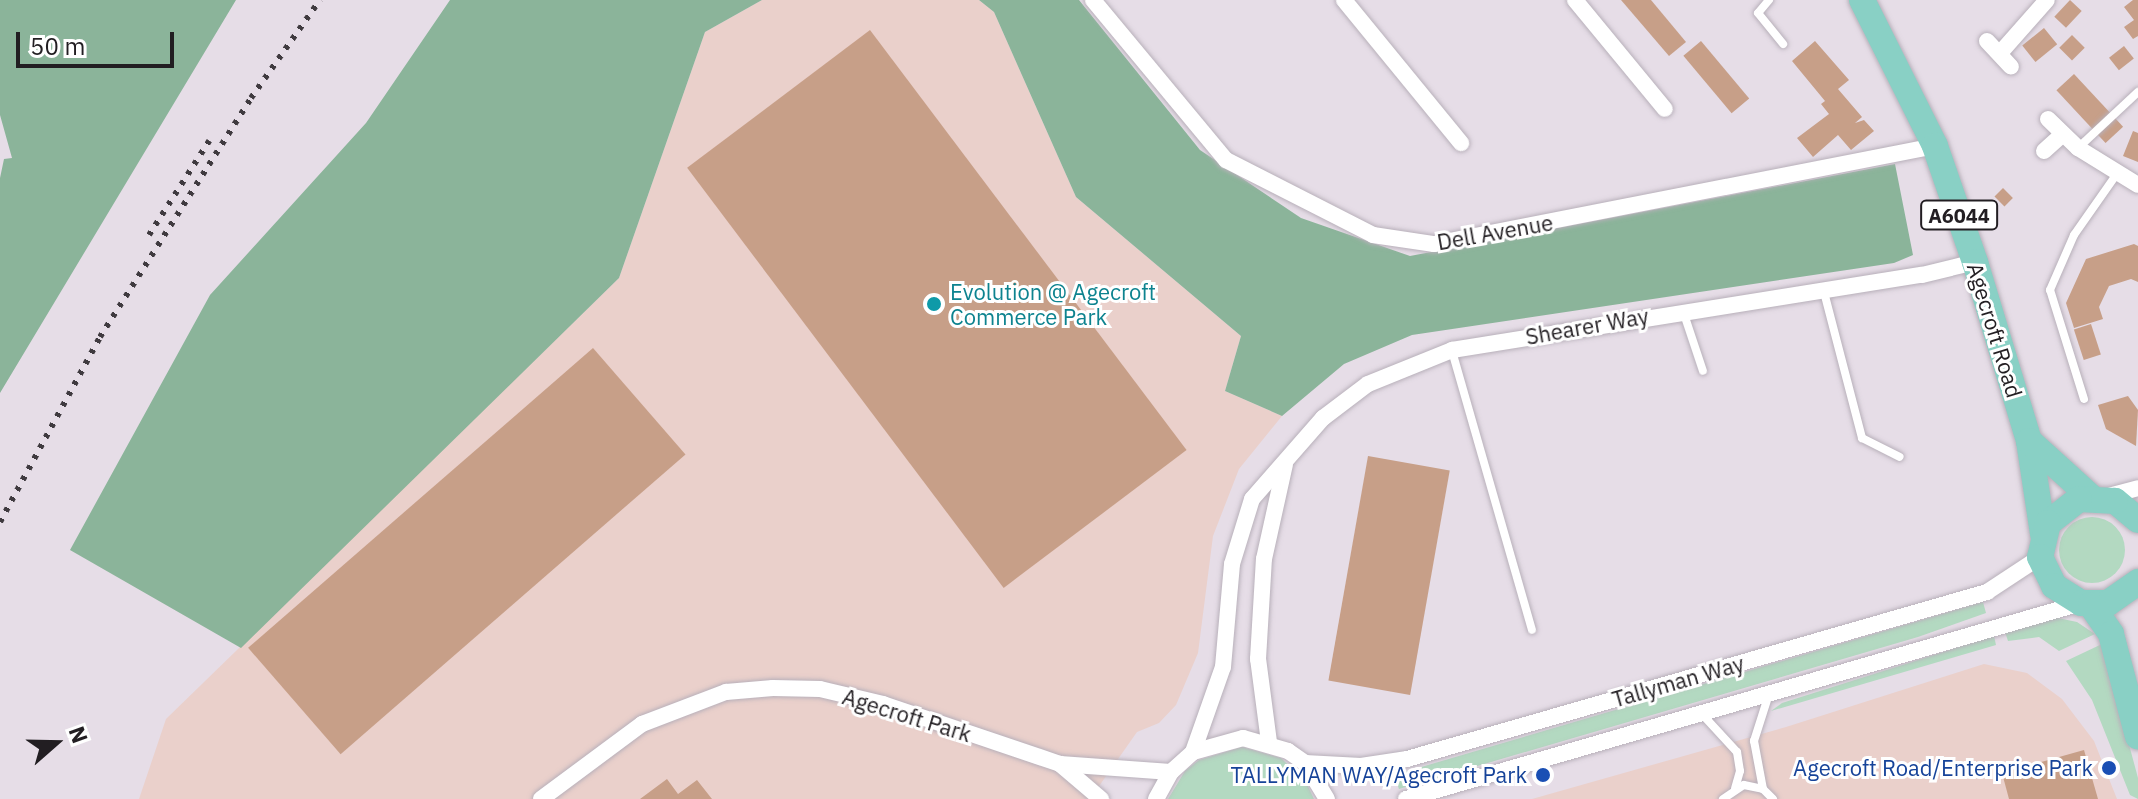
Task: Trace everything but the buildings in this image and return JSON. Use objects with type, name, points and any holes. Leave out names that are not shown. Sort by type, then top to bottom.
[{"type":"main road","name":"Agecroft Road","points":[[1862,0],[1935,146],[1975,262],[2029,441],[2042,546]]},
{"type":"main road","points":[[2029,441],[2098,497],[2138,520]]},
{"type":"main road","points":[[2098,497],[2066,504],[2042,546],[2054,586],[2086,604],[2111,634],[2138,737]]},
{"type":"main road","points":[[2086,604],[2124,596],[2138,582]]},
{"type":"street","points":[[1344,0],[1461,143]]},
{"type":"street","points":[[1575,0],[1665,109]]},
{"type":"street","points":[[2001,52],[2047,0]]},
{"type":"street","name":"Dell Avenue","points":[[1097,1],[1226,160],[1373,235],[1434,244],[1935,146]]},
{"type":"street","points":[[1987,41],[2001,52],[2011,67]]},
{"type":"street","points":[[2048,119],[2078,148],[2116,175],[2138,185]]},
{"type":"street","points":[[2044,151],[2063,134]]},
{"type":"street","name":"Shearer Way","points":[[1193,752],[1223,667],[1232,564],[1252,499],[1323,418],[1368,384],[1452,350],[1683,310],[1824,292],[1922,275],[1975,262]]},
{"type":"street","points":[[1269,742],[1259,645],[1264,559],[1286,458]]},
{"type":"street","points":[[2098,497],[2138,488]]},
{"type":"street","name":"Tallyman Way","points":[[1305,763],[1361,766],[1407,759],[1987,592],[2042,546]]},
{"type":"street","name":"Tallyman Way","points":[[1406,799],[2086,604]]},
{"type":"street","name":"Agecroft Park","points":[[541,799],[642,724],[726,692],[773,688],[820,689],[883,704],[1060,764]]},
{"type":"street","points":[[1156,799],[1171,772],[1193,752],[1243,738],[1269,742],[1305,763],[1327,799]]},
{"type":"street","points":[[1060,764],[1171,772]]},
{"type":"street","points":[[1060,764],[1101,799]]},
{"type":"lane","points":[[1769,0],[1758,13],[1783,44]]},
{"type":"lane","points":[[2078,148],[2134,102],[2138,92]]},
{"type":"lane","points":[[2084,399],[2050,290],[2074,235],[2116,175]]},
{"type":"lane","points":[[1824,292],[1862,438],[1900,457]]},
{"type":"lane","points":[[1683,310],[1703,371]]},
{"type":"lane","points":[[1452,350],[1532,630]]},
{"type":"lane","points":[[1770,693],[1754,741],[1763,789],[1773,799]]},
{"type":"lane","points":[[1701,713],[1737,752],[1740,771],[1735,788],[1723,799]]},
{"type":"lane","points":[[1735,788],[1763,789]]},
{"type":"shaded area","points":[[762,0],[979,0],[994,12],[1076,197],[1241,336],[1225,391],[1282,416],[1239,469],[1213,536],[1198,653],[1176,705],[1159,723],[1137,732],[1090,799],[139,799],[166,719],[619,278],[705,32]]},
{"type":"shaded area","points":[[1984,664],[2027,673],[2062,699],[2094,741],[2117,799],[1532,799],[1786,727]]},
{"type":"green space","points":[[0,0],[236,0],[0,393],[0,178],[4,159],[12,158],[0,115]]},
{"type":"green space","points":[[450,0],[762,0],[705,32],[619,278],[241,648],[70,550],[210,295],[366,123]]},
{"type":"green space","points":[[979,0],[1079,0],[1200,150],[1301,218],[1410,256],[1895,164],[1913,255],[1894,263],[1412,335],[1344,364],[1282,416],[1225,391],[1241,336],[1076,197],[994,12]]},
{"type":"green space","points":[[2092,517],[2105,519],[2120,532],[2125,550],[2123,563],[2110,578],[2092,583],[2079,581],[2064,568],[2059,550],[2061,537],[2074,522]]},
{"type":"green space","points":[[1983,602],[1986,613],[1918,637],[1399,789],[1394,775]]},
{"type":"green space","points":[[2053,617],[2077,622],[2095,634],[2059,651],[2039,637],[2008,641],[2005,632]]},
{"type":"green space","points":[[1994,636],[1996,645],[1771,711],[1782,703]]},
{"type":"green space","points":[[2102,644],[2138,778],[2138,799],[2130,795],[2092,700],[2066,661]]},
{"type":"green space","points":[[1242,747],[1281,758],[1306,782],[1314,799],[1168,799],[1185,771],[1199,760]]},
{"type":"railway","points":[[0,522],[100,337],[251,98],[320,0]]},
{"type":"railway","points":[[149,235],[209,141]]},
{"type":"place","name":"Evolution @ Agecroft Commerce Park","points":[[934,304]]},
{"type":"place","name":"Agecroft Road/Enterprise Park","points":[[2109,768]]},
{"type":"place","name":"TALLYMAN WAY/Agecroft Park","points":[[1543,775]]}]
